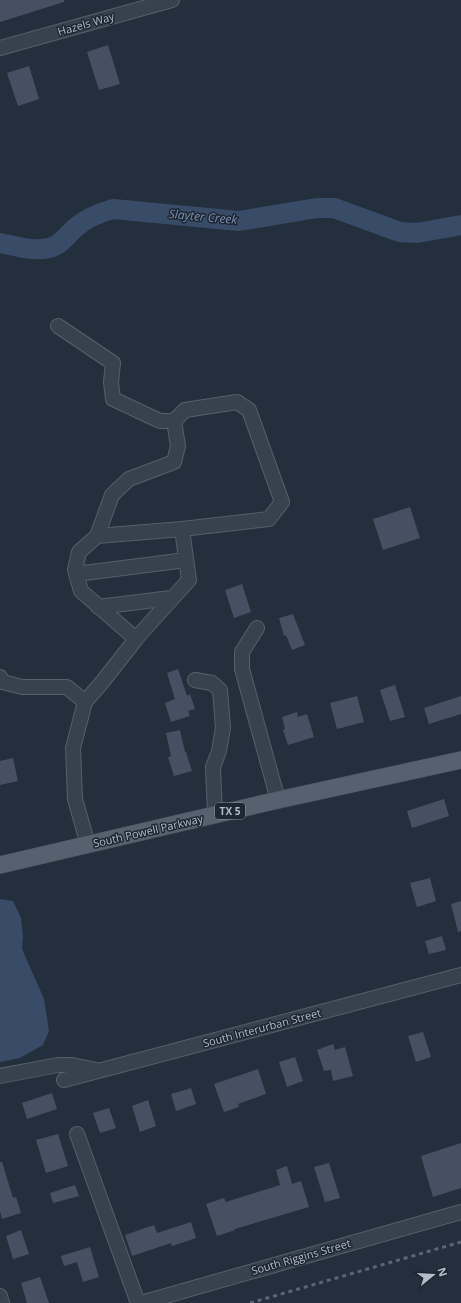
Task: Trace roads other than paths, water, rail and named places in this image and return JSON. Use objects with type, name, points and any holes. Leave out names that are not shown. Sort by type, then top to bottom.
[{"type":"main road","name":"South Powell Parkway","points":[[0,865],[278,800],[461,760]]},
{"type":"street","name":"Hazels Way","points":[[0,48],[172,0]]},
{"type":"street","points":[[58,326],[114,363],[111,382],[113,399],[160,421],[174,421],[185,410],[237,402],[249,410],[282,502],[269,519],[182,529],[96,536]]},
{"type":"street","points":[[136,639],[81,591],[75,570],[79,552],[96,536],[112,495],[129,479],[174,462],[178,446],[174,421]]},
{"type":"street","points":[[88,845],[75,799],[73,748],[85,702],[136,639],[171,598],[189,580],[182,529]]},
{"type":"street","points":[[76,574],[186,560]]},
{"type":"street","points":[[98,606],[171,598]]},
{"type":"street","points":[[257,628],[242,652],[242,669],[278,800]]},
{"type":"street","points":[[0,677],[3,682],[22,686],[67,687],[85,702]]},
{"type":"street","points":[[195,680],[212,683],[220,690],[223,728],[220,751],[213,767],[215,815]]},
{"type":"street","name":"South Interurban Street","points":[[64,1080],[461,975]]},
{"type":"street","points":[[0,1076],[58,1065],[72,1065],[98,1071]]},
{"type":"street","points":[[77,1134],[140,1303]]},
{"type":"street","name":"South Riggins Street","points":[[140,1303],[461,1212]]},
{"type":"street","points":[[0,1296],[2,1303]]},
{"type":"water","points":[[0,899],[13,901],[21,918],[23,937],[22,949],[44,999],[49,1031],[43,1045],[20,1058],[0,1062]]},
{"type":"waterway","name":"Slayter Creek","points":[[0,243],[31,249],[53,247],[84,221],[113,209],[239,221],[317,208],[334,208],[400,232],[417,233],[461,225]]},
{"type":"railway","points":[[250,1303],[461,1242]]}]
